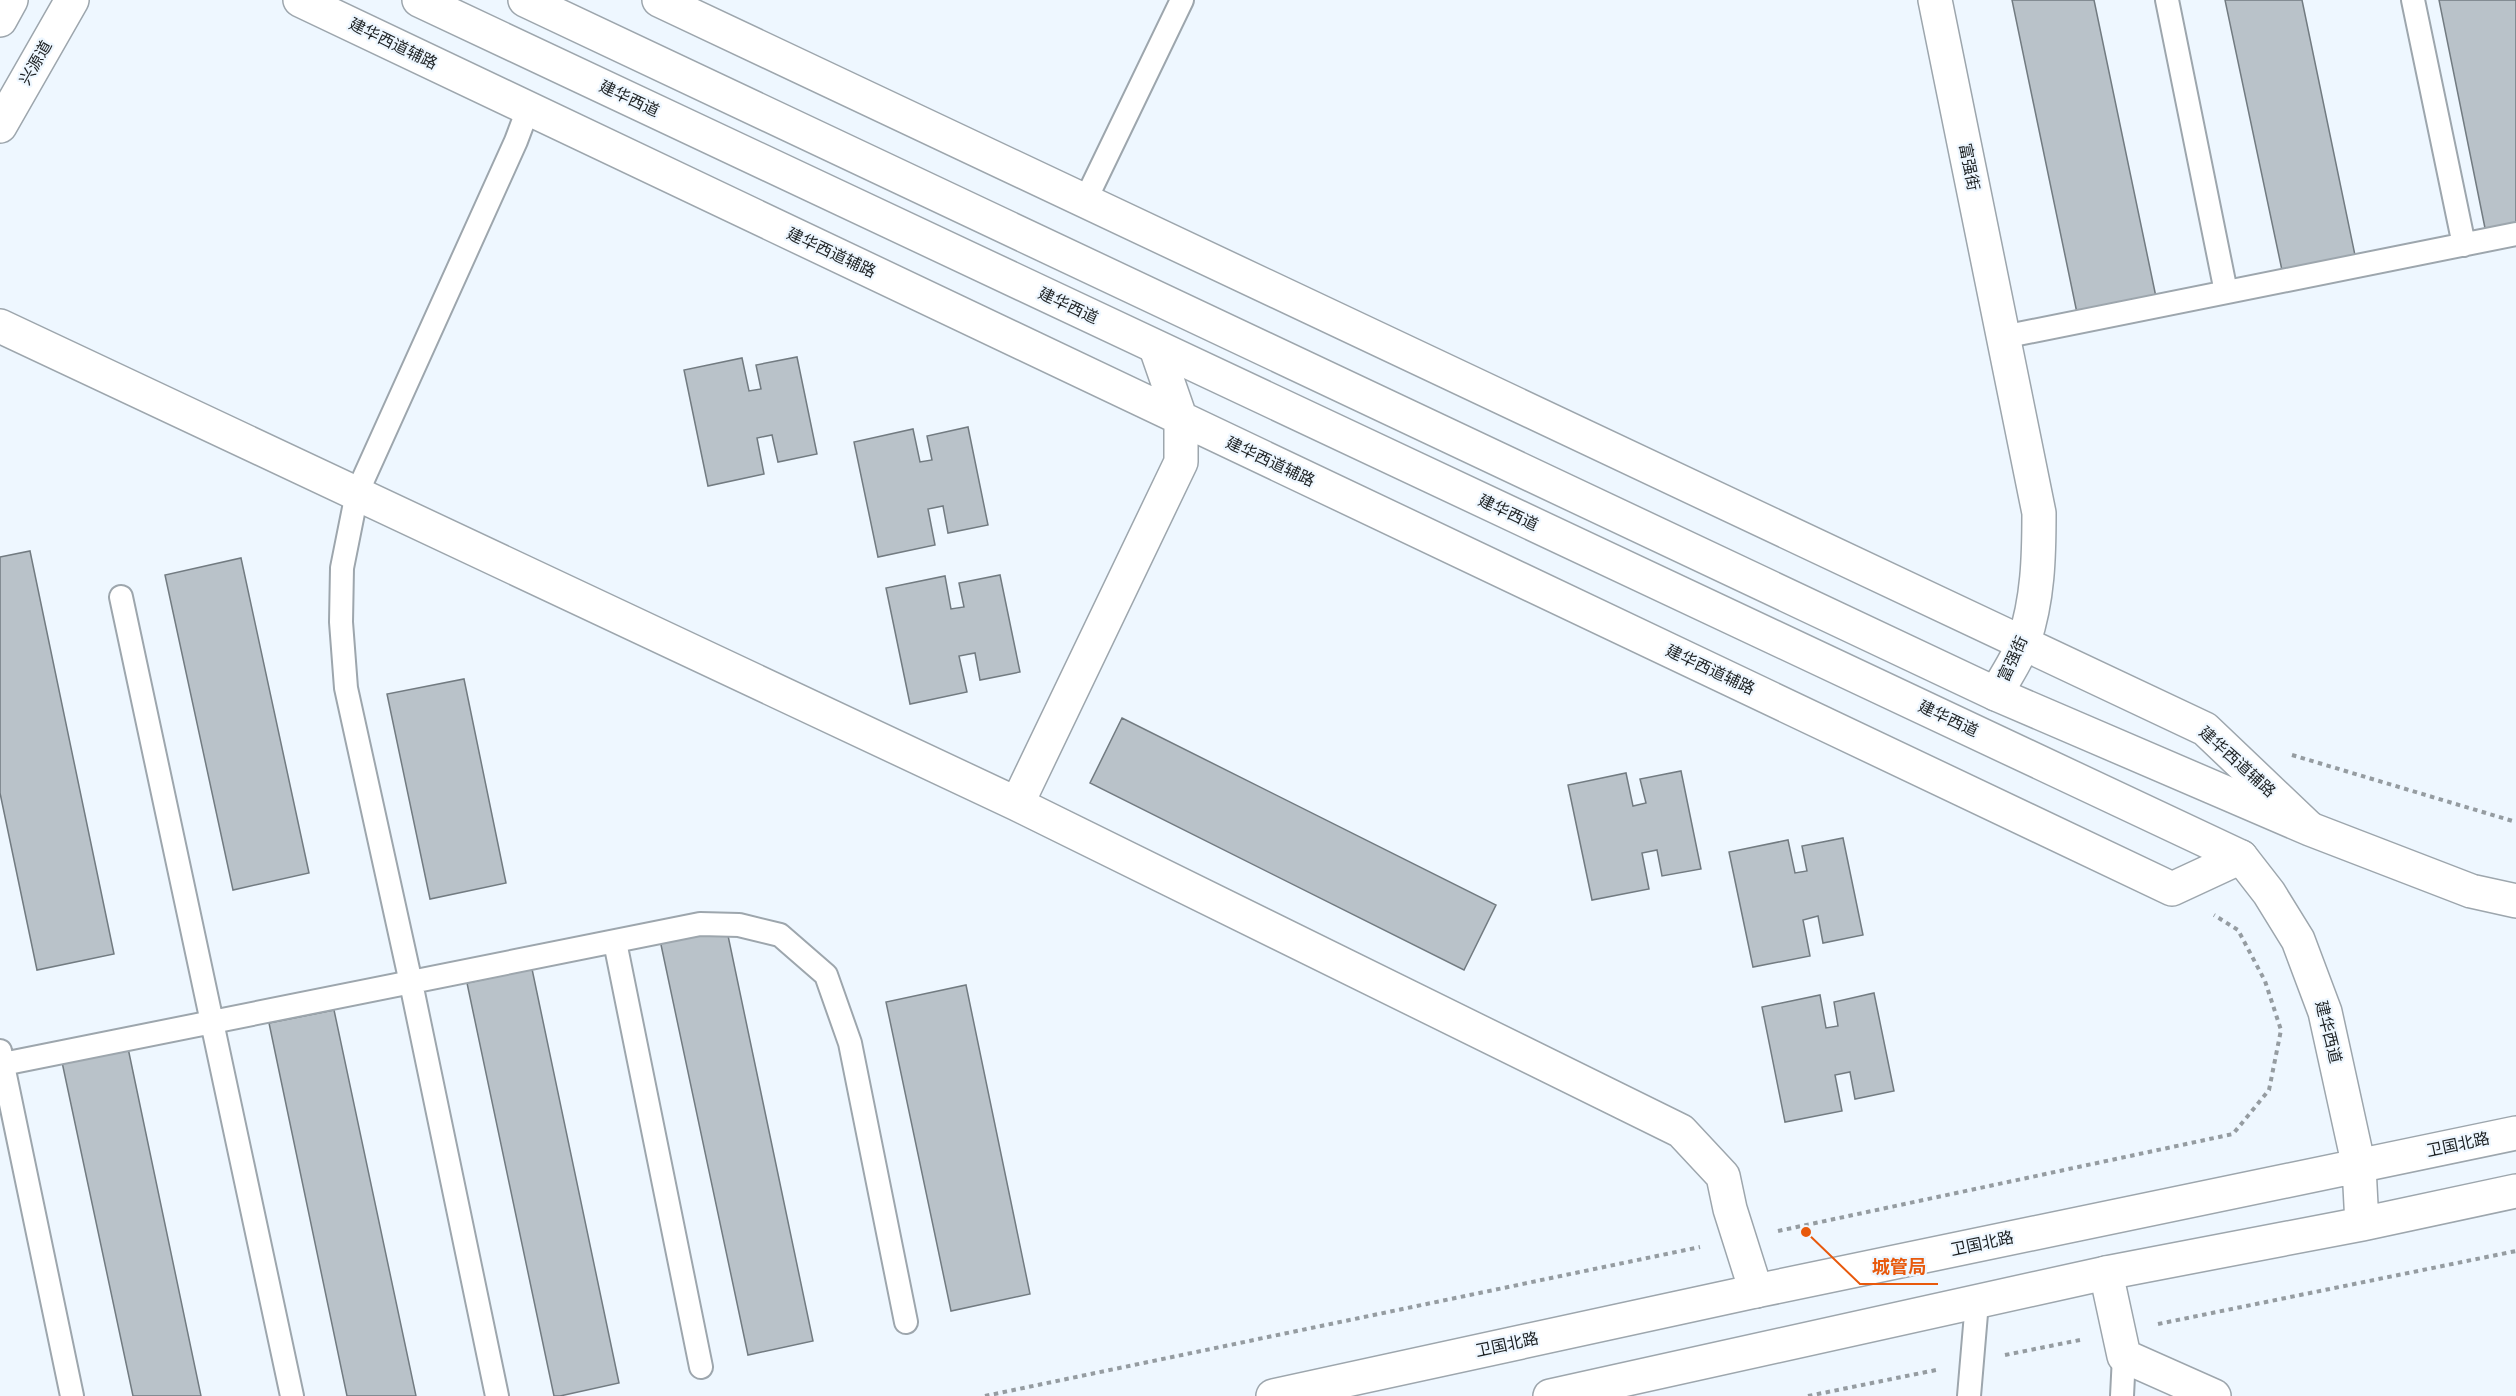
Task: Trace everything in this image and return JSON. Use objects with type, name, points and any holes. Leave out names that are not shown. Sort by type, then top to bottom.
[{"type":"street","points":[[0,20],[11,0]]},
{"type":"street","name":"兴源道","points":[[0,126],[72,0]]},
{"type":"street","name":"建华西道辅路","points":[[300,0],[2172,889],[2241,857]]},
{"type":"street","name":"建华西道","points":[[419,0],[2241,857],[2269,893],[2298,940],[2325,1012],[2359,1167],[2362,1224]]},
{"type":"street","points":[[525,0],[1996,694],[2310,829],[2471,891],[2516,901]]},
{"type":"street","name":"建华西道辅路","points":[[659,0],[2205,729],[2310,829]]},
{"type":"street","name":"富强街","points":[[1923,0],[2025,508],[2026,569],[2015,639]]},
{"type":"street","name":"富强街","points":[[1935,0],[2039,513],[2039,569],[1996,694]]},
{"type":"street","points":[[0,326],[1017,804],[1682,1131],[1723,1176],[1756,1291]]},
{"type":"street","points":[[1017,804],[1180,462],[1181,420],[1156,348]]},
{"type":"street","name":"卫国北路","points":[[1273,1396],[1756,1291],[2516,1133]]},
{"type":"street","points":[[1550,1396],[2106,1273],[2362,1224],[2516,1191]]},
{"type":"street","points":[[2106,1273],[2121,1344],[2214,1396]]},
{"type":"lane","points":[[1085,201],[1182,0]]},
{"type":"lane","points":[[2167,0],[2226,292]]},
{"type":"lane","points":[[2413,0],[2464,245]]},
{"type":"lane","points":[[498,1396],[346,688],[340,622],[342,568],[357,493],[516,141],[528,109]]},
{"type":"lane","points":[[2003,337],[2516,234]]},
{"type":"lane","points":[[121,597],[292,1396]]},
{"type":"lane","points":[[72,1396],[1,1057],[212,1023],[700,924],[739,925],[780,935],[826,975],[850,1043],[906,1322]]},
{"type":"lane","points":[[615,942],[701,1367]]},
{"type":"lane","points":[[1969,1396],[1977,1302]]},
{"type":"lane","points":[[2121,1344],[2122,1396]]},
{"type":"path","points":[[2283,752],[2516,822]]},
{"type":"path","points":[[1808,1396],[1971,1362],[2121,1344],[2516,1251]]},
{"type":"building","points":[[2012,0],[2094,0],[2156,297],[2077,313]]},
{"type":"building","points":[[2225,0],[2302,0],[2356,260],[2283,275]]},
{"type":"building","points":[[2439,0],[2516,0],[2516,232],[2487,238]]},
{"type":"building","points":[[797,357],[817,454],[778,462],[772,435],[757,438],[764,474],[708,486],[684,370],[742,358],[749,391],[761,389],[756,365]]},
{"type":"building","points":[[968,427],[988,525],[948,533],[943,506],[928,509],[935,545],[878,557],[854,442],[913,429],[920,462],[932,460],[927,436]]},
{"type":"building","points":[[30,551],[114,954],[37,970],[0,793],[0,557]]},
{"type":"building","points":[[241,558],[309,873],[233,890],[165,575]]},
{"type":"building","points":[[1000,575],[1020,672],[980,680],[975,653],[959,656],[967,692],[910,704],[886,588],[945,576],[951,609],[964,607],[959,583]]},
{"type":"building","points":[[464,679],[506,883],[430,899],[387,694]]},
{"type":"building","points":[[1122,718],[1496,905],[1464,970],[1090,783]]},
{"type":"building","points":[[1681,771],[1701,869],[1662,876],[1657,850],[1642,853],[1649,889],[1592,900],[1568,785],[1626,773],[1633,806],[1646,803],[1640,779]]},
{"type":"building","points":[[1843,838],[1863,935],[1823,943],[1818,916],[1803,920],[1810,956],[1753,967],[1729,852],[1788,840],[1795,873],[1807,871],[1802,846]]},
{"type":"building","points":[[726,926],[813,1341],[748,1355],[660,940]]},
{"type":"building","points":[[532,969],[619,1383],[560,1396],[554,1396],[467,983]]},
{"type":"building","points":[[966,985],[1030,1294],[951,1311],[886,1002]]},
{"type":"building","points":[[1874,993],[1894,1091],[1855,1099],[1850,1072],[1835,1075],[1842,1111],[1785,1122],[1762,1007],[1820,995],[1826,1028],[1838,1026],[1834,1002]]},
{"type":"building","points":[[334,1010],[416,1396],[347,1396],[269,1023]]},
{"type":"building","points":[[128,1048],[201,1396],[133,1396],[62,1062]]},
{"type":"place","name":"城管局","points":[[1806,1232]]}]
